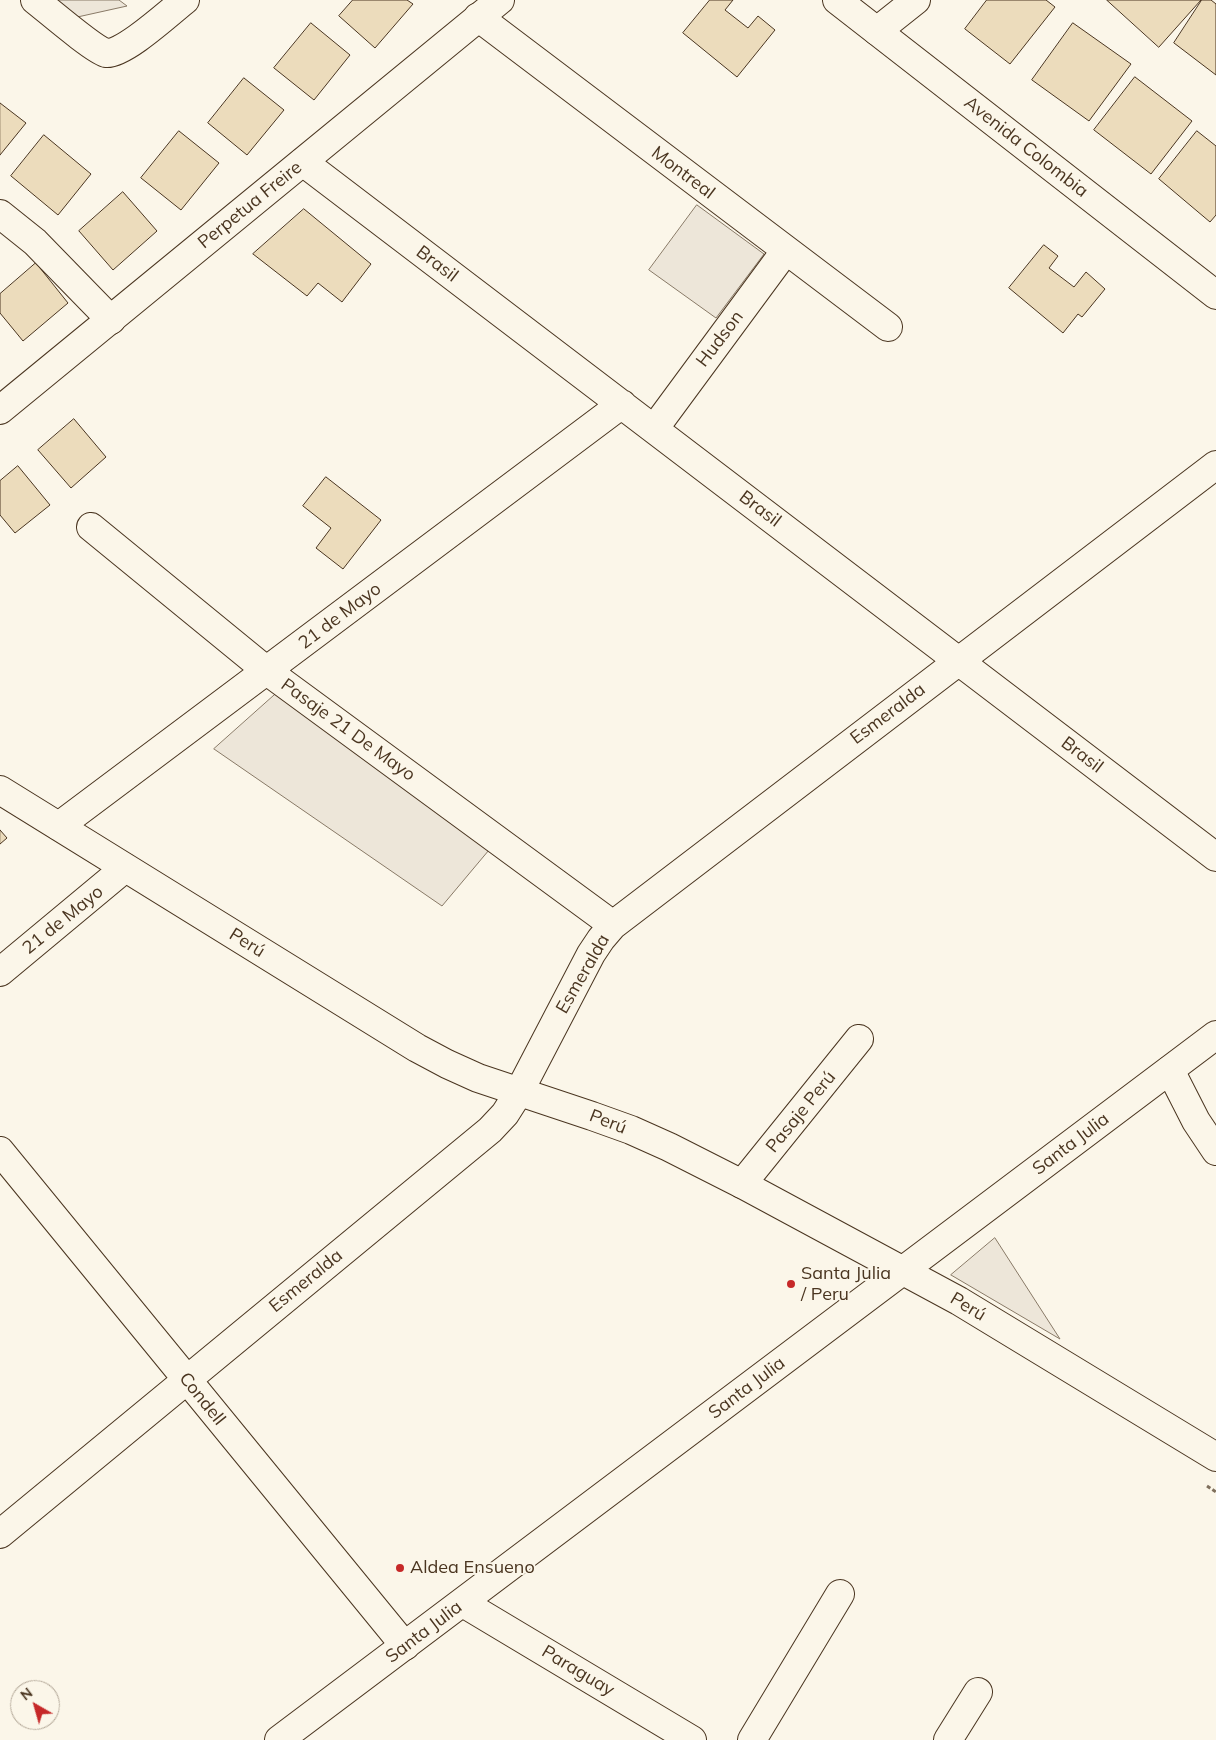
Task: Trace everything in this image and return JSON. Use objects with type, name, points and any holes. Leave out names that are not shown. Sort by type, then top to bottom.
[{"type":"street","points":[[35,0],[107,53],[112,53],[128,46],[185,0]]},
{"type":"street","name":"Perpetua Freire","points":[[0,410],[500,0]]},
{"type":"street","name":"Avenida Colombia","points":[[837,0],[1216,295]]},
{"type":"street","points":[[877,31],[916,0]]},
{"type":"street","name":"Montreal","points":[[478,18],[888,327]]},
{"type":"street","name":"Brasil","points":[[303,162],[1216,857]]},
{"type":"street","points":[[0,214],[35,242],[110,320]]},
{"type":"street","name":"Hudson","points":[[654,429],[786,250]]},
{"type":"street","name":"21 de Mayo","points":[[59,826],[622,404]]},
{"type":"street","name":"Esmeralda","points":[[0,1534],[490,1130],[505,1114],[519,1092],[591,954],[613,925],[1216,465]]},
{"type":"street","name":"Pasaje 21 De Mayo","points":[[90,526],[267,671],[613,925]]},
{"type":"street","name":"Perú","points":[[0,790],[416,1048],[462,1071],[592,1116],[669,1146],[959,1301],[1216,1457]]},
{"type":"street","name":"21 de Mayo","points":[[0,972],[126,868]]},
{"type":"street","name":"Santa Julia","points":[[279,1740],[1216,1035]]},
{"type":"street","name":"Pasaje Perú","points":[[742,1184],[859,1039]]},
{"type":"street","points":[[1170,1070],[1196,1120],[1216,1151]]},
{"type":"street","name":"Condell","points":[[0,1151],[405,1646]]},
{"type":"street","points":[[752,1740],[840,1594]]},
{"type":"street","name":"Paraguay","points":[[463,1603],[692,1740]]},
{"type":"street","points":[[948,1740],[978,1692]]},
{"type":"shaded area","points":[[50,0],[119,0],[127,6],[73,18]]},
{"type":"shaded area","points":[[697,205],[764,254],[716,318],[649,270]]},
{"type":"shaded area","points":[[278,692],[489,850],[442,906],[214,749]]},
{"type":"shaded area","points":[[995,1238],[1060,1339],[951,1275]]},
{"type":"building","points":[[353,0],[407,0],[413,4],[375,48],[339,16]]},
{"type":"building","points":[[710,0],[733,0],[725,10],[748,28],[758,16],[775,30],[737,77],[683,33]]},
{"type":"building","points":[[987,0],[1046,0],[1055,7],[1010,64],[965,29]]},
{"type":"building","points":[[1107,0],[1201,0],[1159,47]]},
{"type":"building","points":[[1202,0],[1211,0],[1216,4],[1216,75],[1174,43]]},
{"type":"building","points":[[311,23],[350,55],[314,100],[274,68]]},
{"type":"building","points":[[1073,23],[1131,64],[1089,121],[1032,80]]},
{"type":"building","points":[[1135,77],[1192,121],[1151,174],[1094,130]]},
{"type":"building","points":[[244,78],[284,110],[247,155],[208,123]]},
{"type":"building","points":[[0,103],[26,123],[0,155]]},
{"type":"building","points":[[179,131],[219,163],[181,210],[141,178]]},
{"type":"building","points":[[1197,131],[1216,146],[1216,215],[1210,222],[1159,179]]},
{"type":"building","points":[[44,135],[91,174],[58,215],[11,176]]},
{"type":"building","points":[[123,192],[157,231],[113,270],[79,231]]},
{"type":"building","points":[[304,209],[371,264],[342,302],[318,283],[307,296],[253,254]]},
{"type":"building","points":[[1044,245],[1058,256],[1049,268],[1074,287],[1086,272],[1105,289],[1082,317],[1078,314],[1063,333],[1009,288]]},
{"type":"building","points":[[36,263],[68,303],[23,341],[0,313],[0,294]]},
{"type":"building","points":[[74,419],[106,457],[71,488],[38,450]]},
{"type":"building","points":[[18,466],[50,505],[15,533],[0,515],[0,481]]},
{"type":"building","points":[[326,477],[381,520],[343,569],[316,548],[331,528],[303,506]]},
{"type":"building","points":[[0,830],[7,838],[0,844]]},
{"type":"place","name":"Santa Julia / Peru","points":[[791,1284]]},
{"type":"place","name":"Aldea Ensueno","points":[[400,1568]]}]
